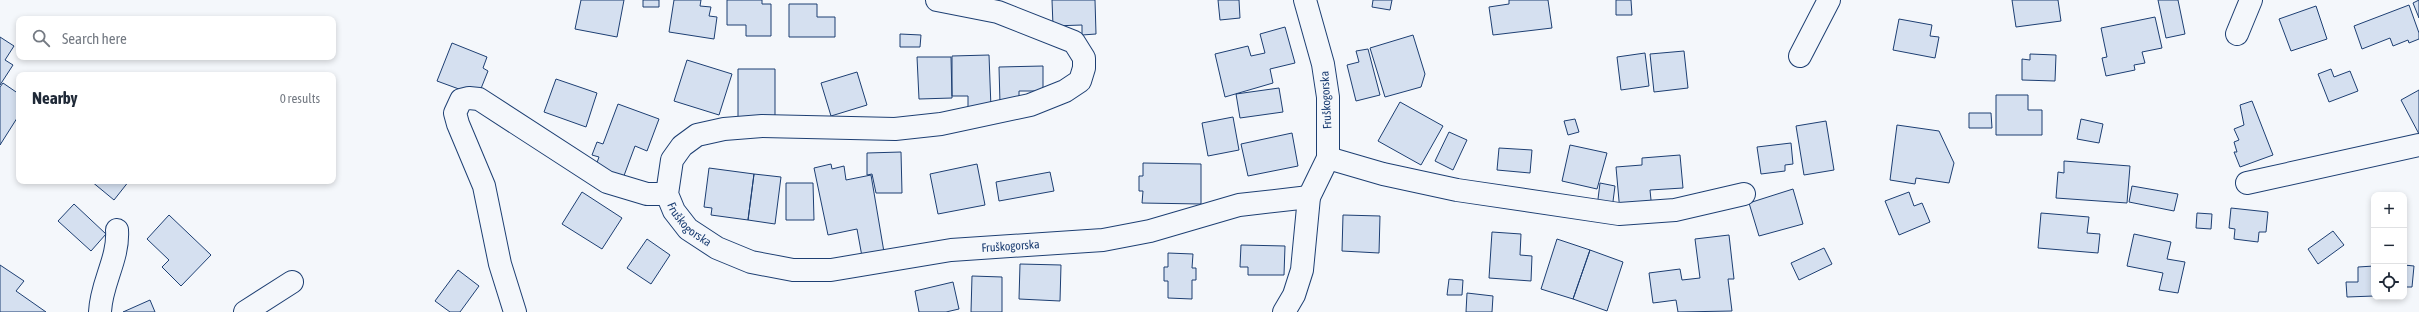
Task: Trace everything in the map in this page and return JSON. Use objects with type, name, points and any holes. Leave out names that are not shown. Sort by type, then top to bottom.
[{"type":"street","name":"Fruškogorska","points":[[937,0],[998,12],[1074,42],[1084,58],[1084,68],[1080,81],[1065,91],[1030,105],[941,124],[895,129],[762,126],[724,129],[697,135],[682,146],[672,160],[667,194],[674,211],[688,229],[717,248],[751,262],[793,270],[824,270],[951,250],[1102,240],[1150,230],[1239,205],[1309,197]]},
{"type":"street","name":"Fruškogorska","points":[[1284,312],[1294,296],[1302,270],[1309,197],[1328,158],[1328,97],[1323,64],[1305,0]]},
{"type":"street","points":[[1800,56],[1829,0]]},
{"type":"street","points":[[2237,34],[2252,0]]},
{"type":"street","points":[[515,312],[500,264],[484,186],[458,124],[455,113],[461,100],[469,98],[479,99],[607,182],[647,194],[667,194]]},
{"type":"street","points":[[2247,183],[2419,145]]},
{"type":"street","points":[[1328,158],[1382,174],[1457,190],[1619,214],[1675,210],[1744,194]]},
{"type":"street","points":[[100,312],[101,295],[115,258],[118,243],[117,230]]},
{"type":"street","points":[[245,312],[292,282]]},
{"type":"building","points":[[581,0],[624,0],[617,37],[575,29]]},
{"type":"building","points":[[643,0],[659,0],[659,7],[643,7]]},
{"type":"building","points":[[674,0],[701,0],[700,6],[711,7],[709,16],[717,17],[714,39],[669,32]]},
{"type":"building","points":[[727,0],[762,0],[762,4],[771,4],[771,36],[746,36],[746,25],[727,25]]},
{"type":"building","points":[[1052,0],[1095,0],[1096,34],[1082,35],[1082,25],[1053,26]]},
{"type":"building","points":[[1218,0],[1239,0],[1240,18],[1220,20]]},
{"type":"building","points":[[1373,0],[1392,0],[1390,10],[1372,7]]},
{"type":"building","points":[[1509,0],[1548,0],[1552,28],[1493,35],[1489,7],[1509,4]]},
{"type":"building","points":[[1616,0],[1631,0],[1632,15],[1616,15]]},
{"type":"building","points":[[2012,0],[2058,0],[2061,21],[2016,27]]},
{"type":"building","points":[[2158,0],[2178,0],[2185,34],[2166,38]]},
{"type":"building","points":[[2419,0],[2419,18],[2413,3]]},
{"type":"building","points":[[789,4],[817,4],[817,17],[835,17],[835,37],[789,37]]},
{"type":"building","points":[[2409,5],[2419,33],[2419,39],[2409,43],[2408,40],[2393,46],[2390,38],[2362,49],[2354,26]]},
{"type":"building","points":[[2316,6],[2327,39],[2291,51],[2279,19]]},
{"type":"building","points":[[2155,17],[2162,48],[2142,52],[2145,63],[2134,65],[2135,70],[2106,76],[2102,58],[2107,57],[2101,28]]},
{"type":"building","points":[[1899,19],[1932,25],[1930,36],[1939,37],[1935,58],[1893,50]]},
{"type":"building","points":[[1285,27],[1295,63],[1270,69],[1273,83],[1225,97],[1215,54],[1248,46],[1251,56],[1265,53],[1260,34]]},
{"type":"building","points":[[900,34],[921,35],[920,47],[900,47]]},
{"type":"building","points":[[1413,35],[1425,74],[1421,87],[1385,97],[1370,48]]},
{"type":"building","points":[[0,37],[14,46],[5,60],[13,65],[0,85]]},
{"type":"building","points":[[452,43],[487,57],[483,68],[488,71],[478,96],[437,81]]},
{"type":"building","points":[[1368,49],[1380,95],[1356,101],[1347,65],[1359,62],[1356,51]]},
{"type":"building","points":[[1684,51],[1688,88],[1654,92],[1650,54]]},
{"type":"building","points":[[1645,53],[1649,86],[1621,90],[1617,57]]},
{"type":"building","points":[[2030,54],[2056,55],[2055,81],[2022,80],[2022,59],[2030,60]]},
{"type":"building","points":[[989,55],[991,108],[968,109],[968,96],[952,96],[952,56]]},
{"type":"building","points":[[917,57],[951,57],[952,98],[919,99]]},
{"type":"building","points":[[687,60],[732,74],[719,115],[674,101]]},
{"type":"building","points":[[1043,66],[1043,91],[1019,91],[1019,103],[1000,104],[999,67]]},
{"type":"building","points":[[738,69],[775,69],[775,119],[738,119]]},
{"type":"building","points":[[2331,69],[2334,77],[2350,71],[2358,91],[2329,102],[2318,74]]},
{"type":"building","points":[[857,72],[867,105],[831,116],[821,83]]},
{"type":"building","points":[[556,79],[597,93],[586,127],[544,112]]},
{"type":"building","points":[[3,83],[16,92],[16,120],[0,145],[0,87]]},
{"type":"building","points":[[1279,88],[1283,112],[1240,118],[1236,94]]},
{"type":"building","points":[[2419,90],[2419,134],[2401,100]]},
{"type":"building","points":[[1996,95],[2028,95],[2028,110],[2042,110],[2042,135],[1996,135]]},
{"type":"building","points":[[2252,101],[2273,155],[2240,167],[2234,152],[2237,152],[2234,142],[2239,140],[2234,129],[2244,125],[2240,105]]},
{"type":"building","points":[[1400,102],[1443,126],[1421,165],[1378,141]]},
{"type":"building","points":[[618,104],[659,119],[647,151],[635,146],[622,181],[594,171],[599,157],[592,155],[597,142],[603,144]]},
{"type":"building","points":[[1969,113],[1991,113],[1992,128],[1969,128]]},
{"type":"building","points":[[1233,117],[1239,150],[1208,156],[1202,123]]},
{"type":"building","points":[[1575,119],[1579,132],[1568,135],[1564,121]]},
{"type":"building","points":[[2081,119],[2103,124],[2099,143],[2077,139]]},
{"type":"building","points":[[1826,121],[1834,170],[1804,175],[1796,126]]},
{"type":"building","points":[[1897,125],[1939,131],[1954,163],[1949,183],[1916,178],[1915,184],[1890,180]]},
{"type":"building","points":[[1449,132],[1467,140],[1453,170],[1435,161]]},
{"type":"building","points":[[1292,133],[1298,166],[1248,176],[1241,144]]},
{"type":"building","points":[[1791,143],[1793,164],[1785,165],[1785,171],[1761,174],[1757,147]]},
{"type":"building","points":[[1570,145],[1607,153],[1597,189],[1562,181]]},
{"type":"building","points":[[1499,148],[1532,150],[1530,173],[1497,170]]},
{"type":"building","points":[[901,152],[902,193],[876,193],[872,174],[867,175],[867,153]]},
{"type":"building","points":[[1680,155],[1683,188],[1650,190],[1652,210],[1620,212],[1616,167],[1642,165],[1642,158]]},
{"type":"building","points":[[2064,161],[2130,166],[2127,203],[2056,198],[2058,172],[2064,173]]},
{"type":"building","points":[[1143,163],[1201,164],[1201,204],[1142,203],[1143,191],[1139,191],[1139,176],[1143,176]]},
{"type":"building","points":[[831,164],[832,169],[844,166],[846,180],[871,175],[885,258],[863,262],[857,229],[828,235],[814,168]]},
{"type":"building","points":[[977,164],[985,205],[938,214],[930,174]]},
{"type":"building","points":[[709,168],[754,174],[748,220],[711,215],[712,208],[704,207]]},
{"type":"building","points":[[1050,172],[1054,191],[999,201],[996,182]]},
{"type":"building","points":[[754,174],[781,177],[775,224],[748,220]]},
{"type":"building","points":[[786,183],[813,183],[814,220],[786,220]]},
{"type":"building","points":[[1600,183],[1615,186],[1612,209],[1597,207]]},
{"type":"building","points":[[95,184],[127,184],[114,200]]},
{"type":"building","points":[[2132,186],[2178,194],[2174,211],[2129,202]]},
{"type":"building","points":[[1793,189],[1803,224],[1759,236],[1749,203]]},
{"type":"building","points":[[582,192],[622,218],[602,249],[562,224]]},
{"type":"building","points":[[1909,192],[1914,206],[1922,203],[1930,222],[1899,235],[1885,201]]},
{"type":"building","points":[[74,204],[106,234],[91,251],[58,221]]},
{"type":"building","points":[[2231,208],[2268,212],[2266,232],[2259,232],[2258,242],[2234,239],[2235,229],[2229,228]]},
{"type":"building","points":[[2041,213],[2089,217],[2087,233],[2100,234],[2098,253],[2038,248]]},
{"type":"building","points":[[2197,213],[2212,214],[2211,229],[2196,228]]},
{"type":"building","points":[[169,215],[211,255],[181,286],[162,267],[169,260],[147,239]]},
{"type":"building","points":[[1343,215],[1380,216],[1379,253],[1342,251]]},
{"type":"building","points":[[2333,231],[2344,245],[2318,264],[2308,249]]},
{"type":"building","points":[[1492,232],[1521,234],[1520,255],[1532,256],[1531,281],[1489,278]]},
{"type":"building","points":[[2134,234],[2171,242],[2167,259],[2185,262],[2178,293],[2159,290],[2163,273],[2127,266]]},
{"type":"building","points":[[1729,235],[1734,279],[1728,279],[1732,311],[1678,312],[1676,300],[1653,303],[1649,273],[1680,269],[1682,280],[1700,278],[1695,239]]},
{"type":"building","points":[[647,239],[670,255],[651,284],[627,268]]},
{"type":"building","points":[[1557,239],[1590,250],[1573,299],[1541,289]]},
{"type":"building","points":[[1241,245],[1285,246],[1284,275],[1248,275],[1248,267],[1240,267]]},
{"type":"building","points":[[1824,248],[1832,264],[1799,280],[1791,263]]},
{"type":"building","points":[[1590,250],[1623,262],[1607,311],[1573,299]]},
{"type":"building","points":[[1168,253],[1193,254],[1192,268],[1196,268],[1196,280],[1192,280],[1192,299],[1168,298],[1168,281],[1164,281],[1164,267],[1168,267]]},
{"type":"building","points":[[1020,264],[1061,265],[1060,301],[1019,299]]},
{"type":"building","points":[[0,265],[24,281],[16,291],[46,312],[0,312]]},
{"type":"building","points":[[2407,265],[2414,266],[2412,287],[2407,287]]},
{"type":"building","points":[[2371,266],[2371,296],[2347,297],[2346,282],[2358,282],[2358,267]]},
{"type":"building","points":[[458,270],[479,286],[460,312],[450,312],[435,301]]},
{"type":"building","points":[[972,276],[1002,277],[1002,312],[971,312]]},
{"type":"building","points":[[1449,279],[1463,280],[1462,295],[1447,295]]},
{"type":"building","points":[[953,282],[959,309],[946,312],[919,312],[915,291]]},
{"type":"building","points":[[1467,293],[1493,296],[1492,312],[1466,312]]},
{"type":"building","points":[[150,300],[155,312],[123,312]]}]
